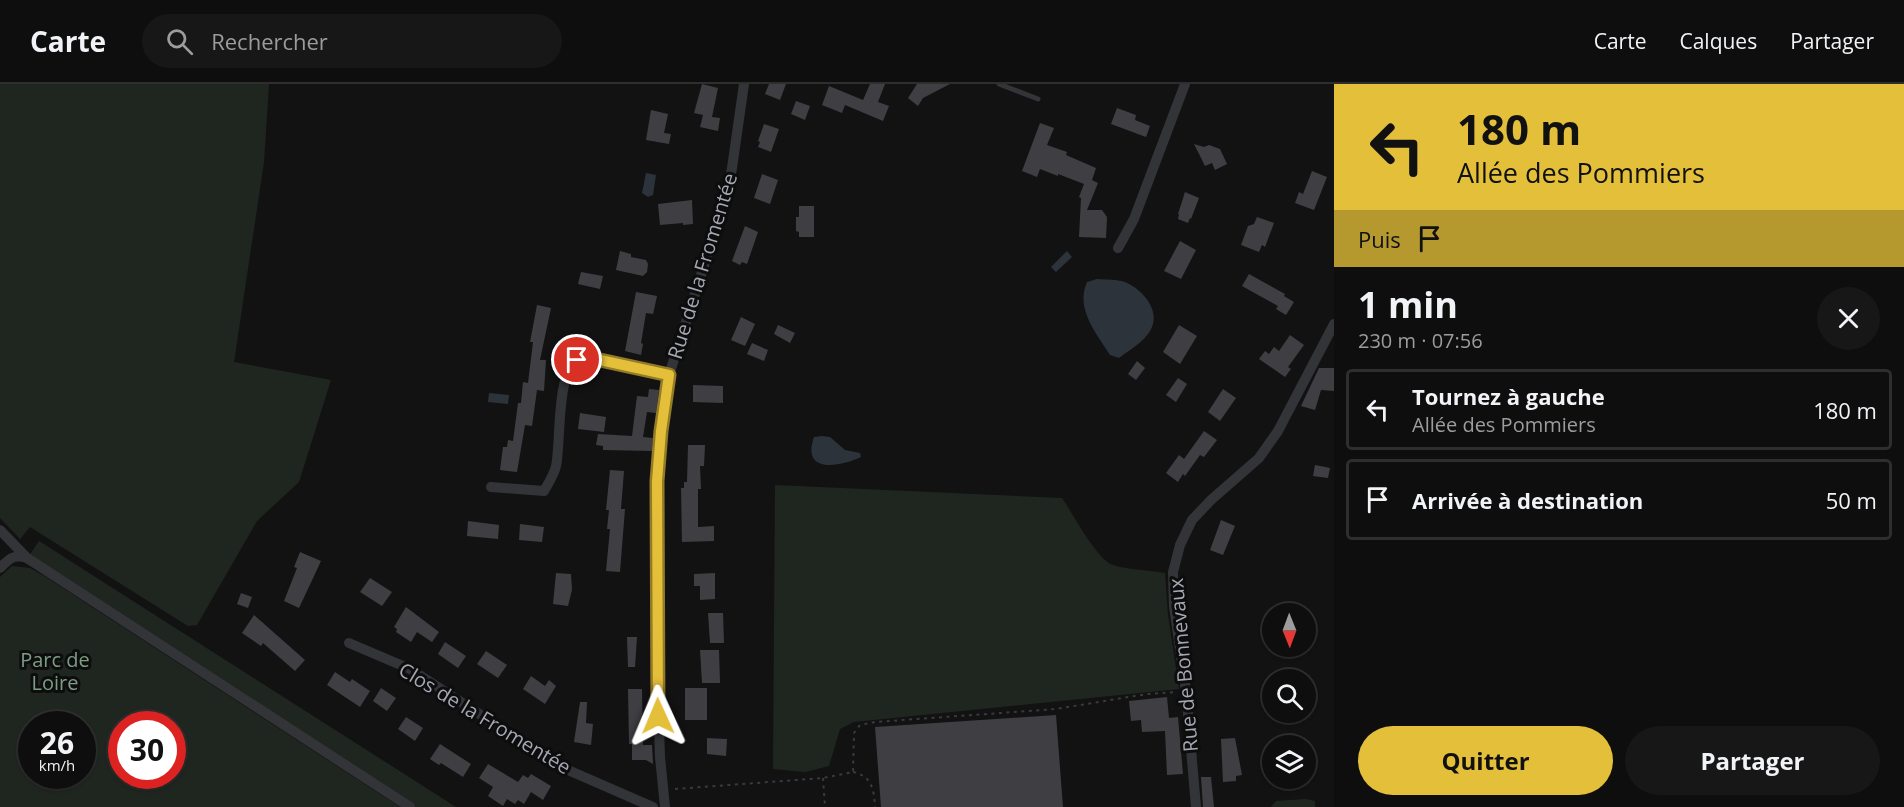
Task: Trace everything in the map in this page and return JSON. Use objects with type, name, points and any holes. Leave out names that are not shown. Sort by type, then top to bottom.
[{"type":"street","name":"Rue de la Fromentée","points":[[665,807],[658,695],[657,481],[661,431],[669,375],[727,194],[744,84]]},
{"type":"street","points":[[1118,248],[1134,219],[1185,84]]},
{"type":"street","name":"Rue de Bonnevaux","points":[[1196,807],[1186,691],[1174,606],[1173,572],[1180,545],[1192,520],[1259,458],[1278,431],[1334,324]]},
{"type":"street","points":[[491,488],[544,491],[556,468],[564,384],[568,368],[577,360],[591,358],[669,375]]},
{"type":"street","points":[[0,530],[27,558],[410,807]]},
{"type":"street","points":[[0,568],[11,557],[27,558]]},
{"type":"street","name":"Clos de la Fromentée","points":[[349,643],[410,669],[561,767],[653,807]]},
{"type":"lane","points":[[999,84],[1038,99]]},
{"type":"path","points":[[853,772],[854,733],[860,725],[1056,709],[1147,694],[1186,691]]},
{"type":"path","points":[[663,790],[823,778],[853,772],[868,779],[874,789],[875,807]]},
{"type":"path","points":[[823,778],[825,807]]},
{"type":"green space","points":[[0,84],[269,84],[264,162],[234,362],[331,380],[299,482],[257,521],[197,625],[188,626],[30,527],[20,539],[0,518]]},
{"type":"green space","points":[[775,485],[1062,498],[1093,546],[1107,561],[1119,567],[1165,573],[1168,615],[1179,689],[854,722],[840,729],[829,766],[805,772],[773,769]]},
{"type":"green space","points":[[39,541],[456,807],[414,807],[29,556]]},
{"type":"green space","name":"Parc de Loire","points":[[12,566],[30,568],[46,577],[400,807],[0,807],[0,577]]},
{"type":"green space","points":[[1306,799],[1315,801],[1315,807],[1271,807],[1276,801]]},
{"type":"shaded area","points":[[646,173],[656,175],[653,195],[648,197],[642,193]]},
{"type":"shaded area","points":[[1067,251],[1072,257],[1056,272],[1051,267]]},
{"type":"shaded area","points":[[1097,279],[1119,280],[1132,286],[1145,297],[1153,311],[1154,319],[1148,334],[1139,344],[1119,358],[1110,355],[1089,321],[1086,311],[1084,292],[1087,282]]},
{"type":"shaded area","points":[[489,393],[509,395],[508,404],[488,402]]},
{"type":"shaded area","points":[[814,437],[830,437],[845,450],[860,453],[861,457],[833,465],[818,462],[813,457],[811,449]]},
{"type":"building","points":[[702,84],[718,88],[712,117],[720,118],[718,131],[700,127],[703,115],[694,113]]},
{"type":"building","points":[[769,84],[786,84],[780,100],[765,94]]},
{"type":"building","points":[[870,84],[885,84],[878,102],[889,106],[883,121],[845,105],[842,113],[822,105],[829,86],[863,100]]},
{"type":"building","points":[[917,84],[950,84],[923,98],[918,106],[908,98]]},
{"type":"building","points":[[796,101],[810,106],[805,120],[791,114]]},
{"type":"building","points":[[1117,108],[1136,115],[1135,120],[1150,126],[1146,137],[1111,124]]},
{"type":"building","points":[[651,110],[668,114],[664,133],[671,134],[669,144],[646,140]]},
{"type":"building","points":[[1040,123],[1054,128],[1047,145],[1067,152],[1066,155],[1096,168],[1092,180],[1098,183],[1087,210],[1102,210],[1107,217],[1106,238],[1079,237],[1081,198],[1079,197],[1084,184],[1040,169],[1037,177],[1022,171]]},
{"type":"building","points":[[764,124],[779,129],[771,152],[758,147]]},
{"type":"building","points":[[1194,144],[1204,147],[1209,145],[1220,149],[1227,164],[1215,170],[1212,163],[1205,166]]},
{"type":"building","points":[[1312,171],[1327,177],[1314,210],[1295,203],[1299,192],[1303,194]]},
{"type":"building","points":[[762,174],[778,180],[770,204],[754,198]]},
{"type":"building","points":[[1185,192],[1199,198],[1188,223],[1178,219]]},
{"type":"building","points":[[692,200],[693,224],[660,225],[658,204]]},
{"type":"building","points":[[799,206],[814,206],[814,237],[799,237],[799,232],[796,231]]},
{"type":"building","points":[[1257,217],[1274,223],[1265,247],[1262,245],[1259,252],[1241,245],[1248,226],[1254,224]]},
{"type":"building","points":[[745,226],[758,232],[747,264],[742,262],[740,265],[732,261]]},
{"type":"building","points":[[1180,241],[1196,250],[1181,279],[1164,271]]},
{"type":"building","points":[[620,251],[631,254],[631,257],[646,260],[647,272],[643,276],[616,270]]},
{"type":"building","points":[[581,272],[603,276],[600,289],[578,284]]},
{"type":"building","points":[[1249,274],[1285,294],[1284,296],[1294,302],[1286,315],[1276,309],[1278,306],[1242,286]]},
{"type":"building","points":[[636,292],[657,296],[653,314],[646,313],[641,355],[625,351]]},
{"type":"building","points":[[537,305],[551,308],[540,360],[546,360],[544,391],[537,390],[532,426],[525,425],[517,472],[500,470],[503,447],[507,447],[508,440],[513,441],[523,382],[528,383],[533,342],[530,342]]},
{"type":"building","points":[[741,317],[755,324],[745,346],[731,340]]},
{"type":"building","points":[[778,325],[795,333],[790,343],[774,334]]},
{"type":"building","points":[[1179,325],[1197,336],[1180,364],[1163,352]]},
{"type":"building","points":[[1290,335],[1304,345],[1288,367],[1291,369],[1285,377],[1259,359],[1265,351],[1269,354],[1274,347],[1279,351]]},
{"type":"building","points":[[752,343],[768,350],[764,361],[747,354]]},
{"type":"building","points":[[1137,361],[1145,368],[1136,380],[1128,374]]},
{"type":"building","points":[[1319,368],[1334,368],[1334,391],[1321,390],[1315,410],[1301,406]]},
{"type":"building","points":[[1178,378],[1187,384],[1176,402],[1166,395]]},
{"type":"building","points":[[693,385],[723,386],[723,403],[693,402]]},
{"type":"building","points":[[649,389],[659,390],[656,413],[647,412],[643,437],[653,438],[652,451],[603,450],[603,446],[596,445],[598,434],[632,436],[637,396],[648,397]]},
{"type":"building","points":[[1223,389],[1236,398],[1220,421],[1208,412]]},
{"type":"building","points":[[580,413],[606,417],[604,432],[578,429]]},
{"type":"building","points":[[1204,431],[1217,440],[1204,457],[1200,455],[1178,482],[1166,473],[1179,455],[1184,459]]},
{"type":"building","points":[[688,445],[705,445],[704,466],[700,466],[701,489],[698,489],[698,527],[714,526],[714,541],[682,542],[681,488],[684,488],[684,482],[687,482]]},
{"type":"building","points":[[1315,465],[1330,468],[1328,478],[1313,476]]},
{"type":"building","points":[[610,470],[624,471],[621,509],[625,509],[620,572],[606,571],[610,529],[607,529],[609,510],[606,510]]},
{"type":"building","points":[[1221,520],[1235,526],[1223,555],[1210,550]]},
{"type":"building","points":[[468,521],[499,525],[498,539],[467,536]]},
{"type":"building","points":[[520,524],[544,527],[542,542],[519,540]]},
{"type":"building","points":[[300,552],[321,561],[299,608],[284,601],[297,568],[294,567]]},
{"type":"building","points":[[556,573],[571,574],[572,590],[568,606],[553,604]]},
{"type":"building","points":[[715,573],[715,599],[700,600],[700,586],[694,586],[694,574]]},
{"type":"building","points":[[370,578],[392,592],[382,606],[360,592]]},
{"type":"building","points":[[241,593],[252,597],[248,608],[237,604]]},
{"type":"building","points":[[406,607],[439,632],[432,642],[417,632],[411,642],[396,632],[397,629],[394,627]]},
{"type":"building","points":[[708,613],[723,613],[724,643],[710,643]]},
{"type":"building","points":[[254,615],[305,660],[295,671],[263,643],[261,646],[242,633]]},
{"type":"building","points":[[627,637],[637,637],[635,667],[628,667]]},
{"type":"building","points":[[445,642],[466,656],[458,668],[438,654]]},
{"type":"building","points":[[700,650],[719,650],[720,683],[702,683]]},
{"type":"building","points":[[486,651],[507,665],[498,678],[477,664]]},
{"type":"building","points":[[335,672],[350,682],[352,679],[370,691],[360,707],[327,685]]},
{"type":"building","points":[[531,676],[545,686],[549,680],[556,686],[545,704],[523,689]]},
{"type":"building","points":[[381,688],[396,698],[387,711],[373,701]]},
{"type":"building","points":[[685,688],[707,688],[707,720],[685,720]]},
{"type":"building","points":[[628,689],[642,689],[643,745],[652,745],[653,764],[646,760],[632,760],[632,744],[629,744]]},
{"type":"building","points":[[1167,697],[1169,718],[1178,717],[1183,774],[1167,775],[1165,731],[1142,732],[1141,720],[1131,721],[1129,701]]},
{"type":"building","points":[[580,702],[587,702],[586,723],[593,724],[591,745],[574,742]]},
{"type":"building","points":[[1056,715],[1063,807],[881,807],[875,727]]},
{"type":"building","points":[[406,717],[423,728],[415,741],[398,729]]},
{"type":"building","points":[[707,738],[727,739],[726,756],[707,754]]},
{"type":"building","points":[[1235,738],[1242,775],[1236,776],[1236,781],[1223,782],[1221,739]]},
{"type":"building","points":[[440,744],[471,764],[463,777],[430,759]]},
{"type":"building","points":[[488,764],[518,782],[523,775],[528,778],[531,774],[551,786],[543,800],[531,792],[524,804],[518,800],[515,804],[507,799],[503,806],[488,796],[493,787],[479,778]]},
{"type":"building","points":[[1201,777],[1211,777],[1214,807],[1203,807]]},
{"type":"route","points":[[577,360],[591,358],[669,375],[657,481],[658,716]]}]
